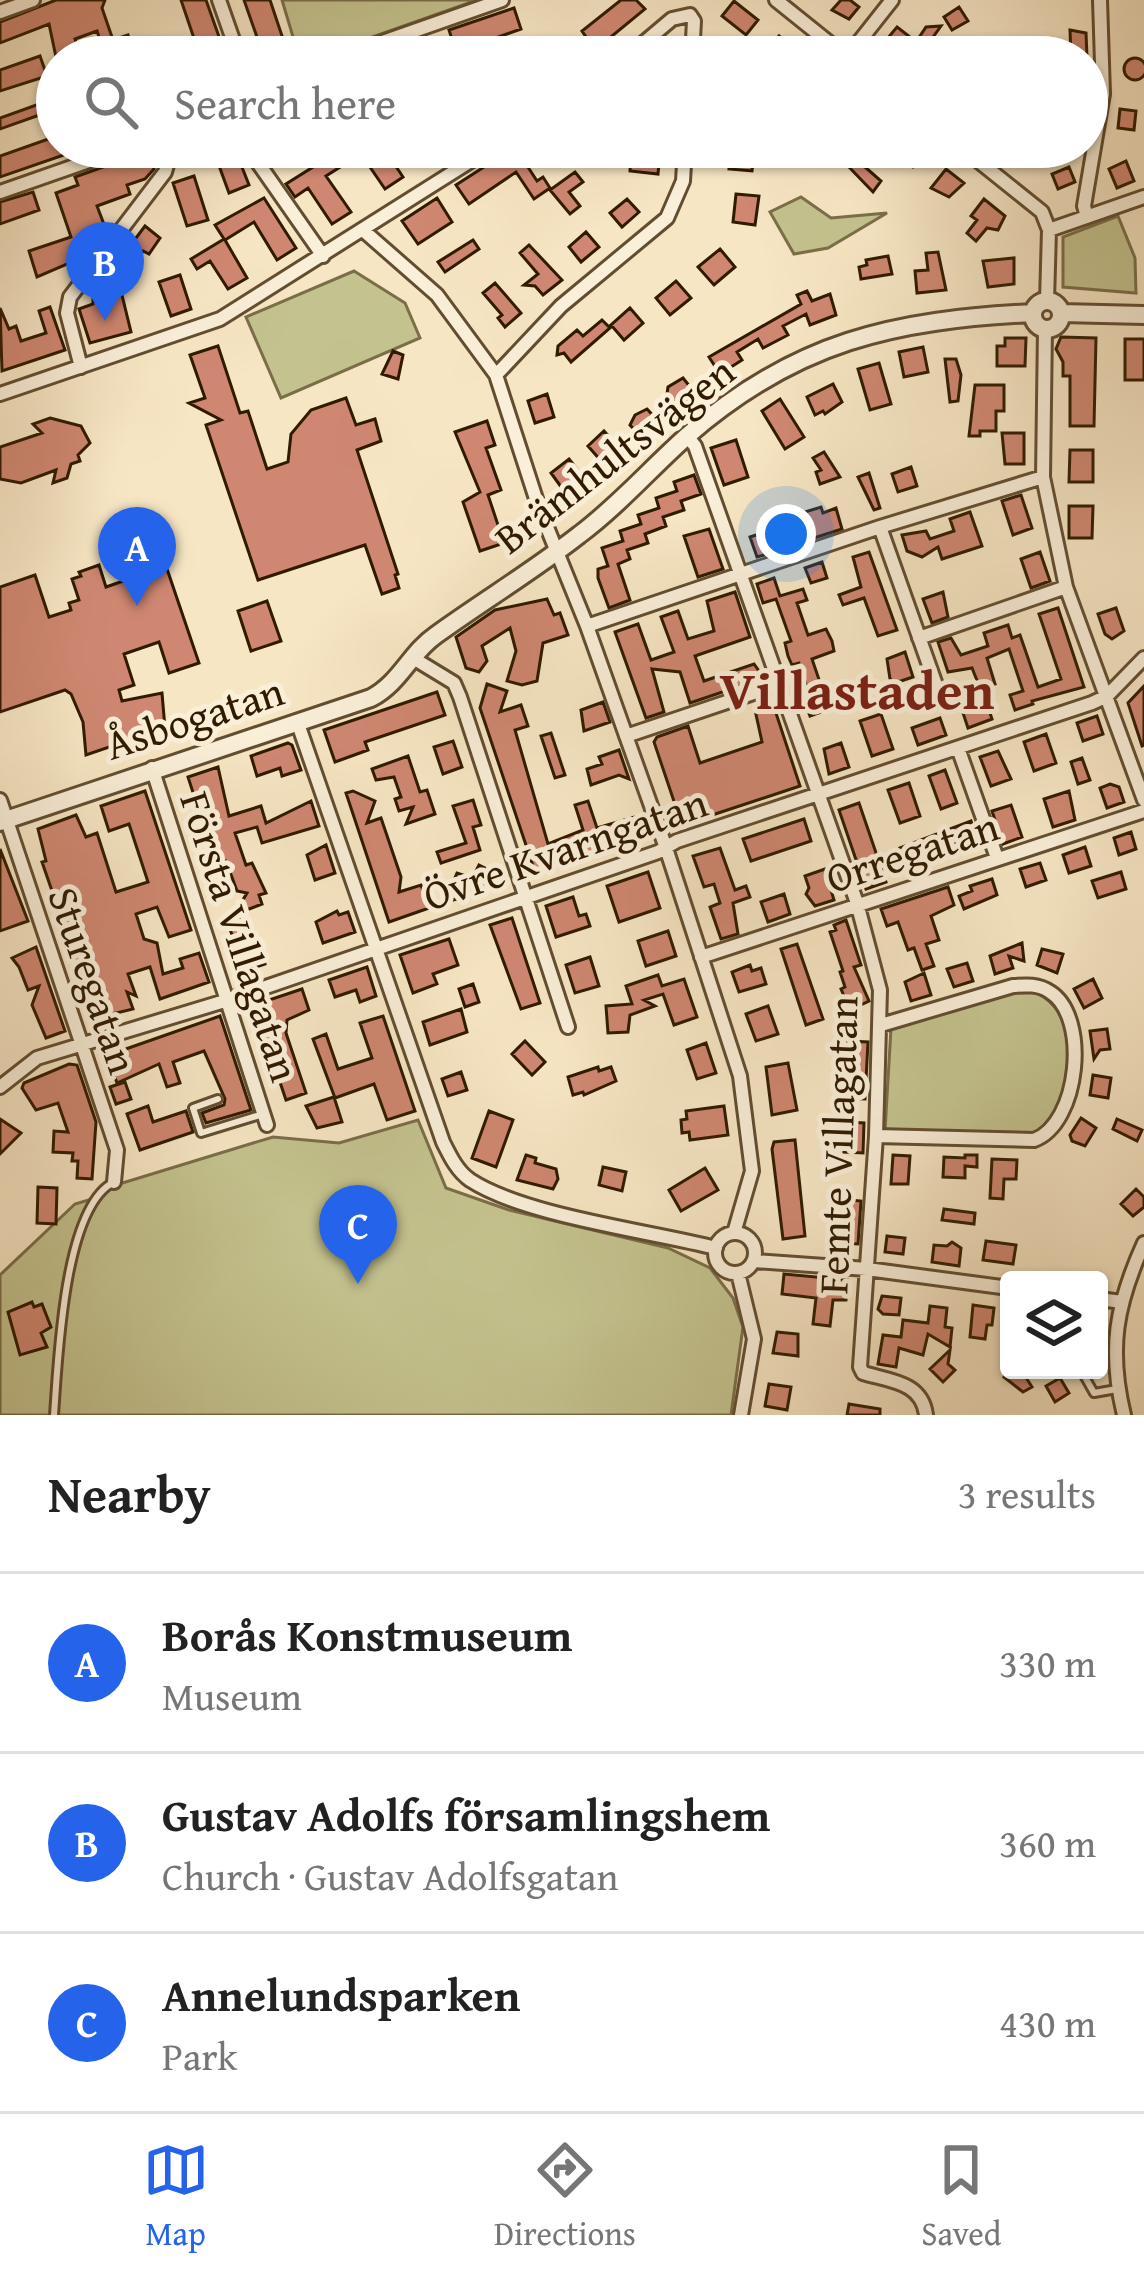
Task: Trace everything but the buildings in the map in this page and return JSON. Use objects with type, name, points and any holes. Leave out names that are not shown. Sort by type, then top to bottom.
[{"type":"street","points":[[0,12],[33,0]]},
{"type":"street","points":[[219,0],[232,36]]},
{"type":"street","points":[[400,36],[502,0]]},
{"type":"street","points":[[776,0],[821,36]]},
{"type":"street","points":[[864,36],[892,0]]},
{"type":"street","points":[[1100,0],[1101,36]]},
{"type":"street","points":[[652,36],[672,19],[690,15],[693,36]]},
{"type":"street","points":[[0,192],[69,168]]},
{"type":"street","points":[[81,367],[67,313],[70,298],[167,168]]},
{"type":"street","points":[[262,168],[323,256]]},
{"type":"street","points":[[0,394],[220,319],[461,168]]},
{"type":"street","points":[[496,375],[561,306],[667,218],[683,168]]},
{"type":"street","points":[[988,168],[1042,212],[1049,230],[1047,309],[1038,325],[1046,328],[1043,477],[1066,587],[1144,800]]},
{"type":"street","points":[[1087,217],[1084,206],[1090,168]]},
{"type":"street","points":[[1049,230],[1144,196]]},
{"type":"street","points":[[364,231],[437,296],[496,375],[666,848],[740,1076],[752,1152],[749,1186],[734,1233]]},
{"type":"street","name":"Brämhultsvägen","points":[[408,665],[430,639],[581,535],[687,436],[786,367],[850,338],[914,322],[1047,309],[1144,315]]},
{"type":"street","name":"Femte Villagatan","points":[[687,436],[695,446],[820,796],[880,989],[876,1136],[860,1367],[863,1373],[916,1391],[926,1415]]},
{"type":"street","points":[[587,626],[1043,477]]},
{"type":"street","points":[[880,527],[941,699]]},
{"type":"street","points":[[919,638],[1066,587]]},
{"type":"street","name":"Övre Kvarngatan","points":[[0,1087],[37,1058],[228,1000],[1107,696],[1144,658]]},
{"type":"street","points":[[408,665],[454,683],[568,1027]]},
{"type":"street","name":"Åsbogatan","points":[[3,821],[371,698],[390,688],[408,665]]},
{"type":"street","points":[[626,736],[780,684]]},
{"type":"street","points":[[296,721],[443,1142],[462,1173],[485,1188],[557,1211],[716,1248]]},
{"type":"street","points":[[958,748],[997,858]]},
{"type":"street","name":"Första Villagatan","points":[[152,769],[266,1119]]},
{"type":"street","name":"Sturegatan","points":[[0,800],[3,821],[117,1150],[114,1182]]},
{"type":"street","name":"Orregatan","points":[[701,958],[1144,811]]},
{"type":"street","points":[[876,1136],[1034,1141],[1052,1129],[1074,1084],[1069,1022],[1062,1003],[1050,991],[1031,985],[1013,986],[881,1025]]},
{"type":"street","points":[[738,1273],[720,1266],[716,1248],[722,1238],[734,1233],[752,1241],[754,1261]]},
{"type":"street","points":[[1124,1415],[1112,1353],[1122,1302],[1139,1268],[1144,1243]]},
{"type":"street","points":[[738,1273],[754,1261],[867,1269],[1000,1287]]},
{"type":"street","points":[[738,1273],[754,1339],[741,1415]]},
{"type":"street","points":[[1108,1300],[1122,1302]]},
{"type":"lane","points":[[218,1099],[193,1108],[201,1133],[266,1119]]},
{"type":"lane","points":[[54,1415],[66,1281],[101,1188],[114,1182]]},
{"type":"lane","points":[[1086,1379],[1094,1393],[1117,1389]]},
{"type":"shaded area","points":[[282,0],[477,0],[375,36],[293,36]]},
{"type":"shaded area","points":[[801,197],[831,218],[887,213],[828,248],[794,254],[770,212]]},
{"type":"shaded area","points":[[1118,216],[1135,258],[1136,293],[1063,287],[1063,237]]},
{"type":"shaded area","points":[[354,271],[405,303],[420,338],[281,398],[246,317]]},
{"type":"shaded area","points":[[1030,990],[1049,1001],[1069,1037],[1067,1082],[1048,1121],[1032,1135],[885,1131],[891,1028]]},
{"type":"shaded area","points":[[418,1120],[446,1188],[509,1210],[668,1248],[710,1268],[733,1298],[743,1327],[731,1415],[0,1415],[0,1275],[75,1204],[102,1196],[106,1188],[273,1137],[339,1143]]},
{"type":"place","name":"Gustav Adolfs församlingshem","points":[[105,321]]},
{"type":"place","name":"Borås Konstmuseum","points":[[137,606]]},
{"type":"place","name":"Annelundsparken","points":[[358,1284]]},
{"type":"district","name":"Villastaden","points":[[857,689]]}]
